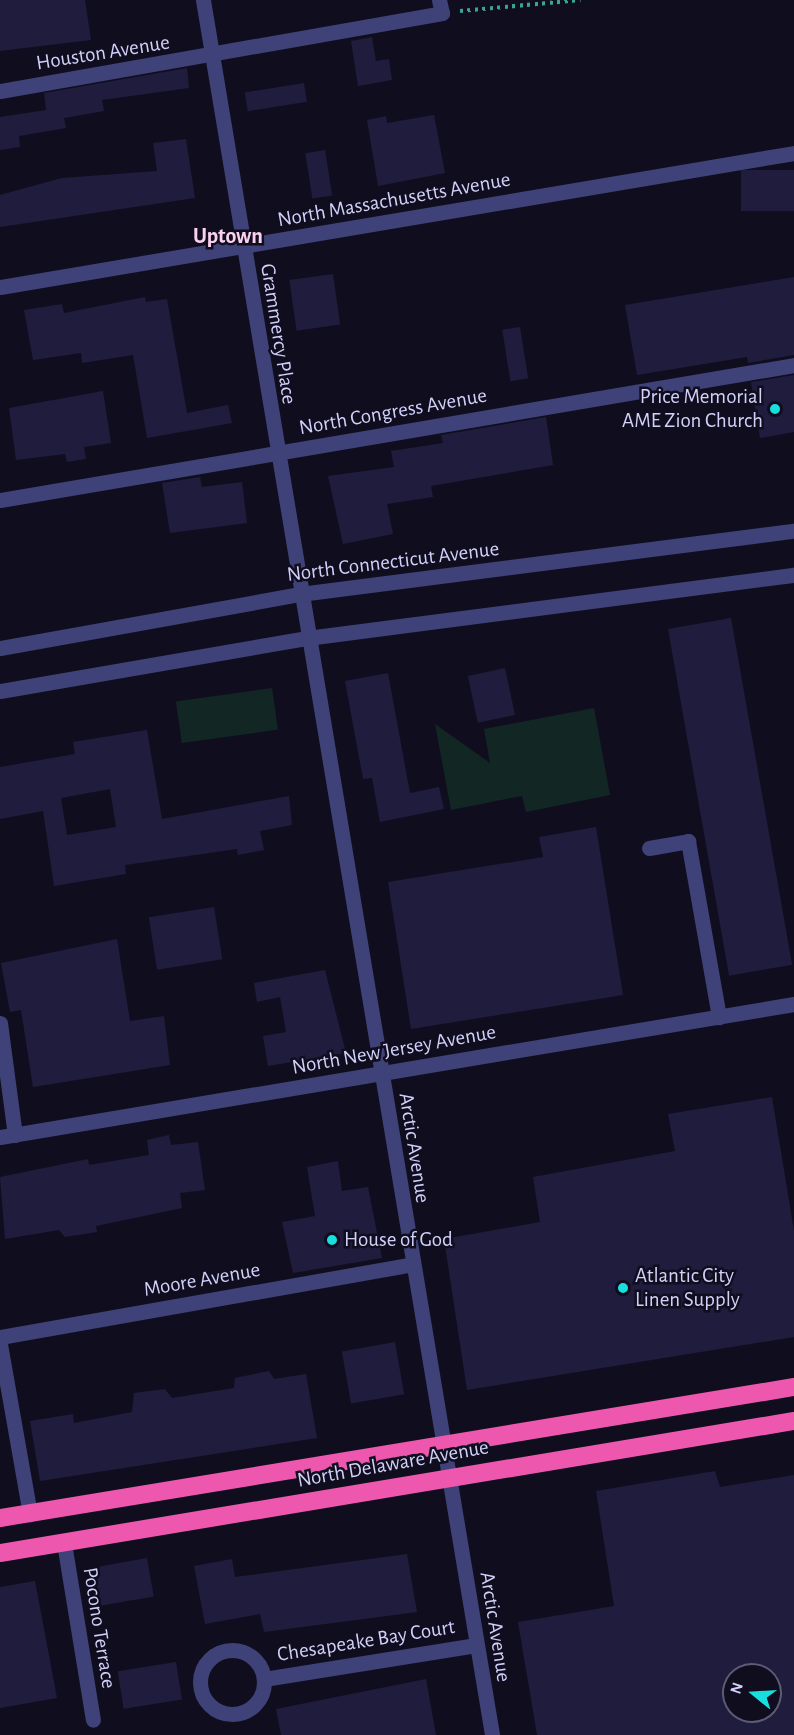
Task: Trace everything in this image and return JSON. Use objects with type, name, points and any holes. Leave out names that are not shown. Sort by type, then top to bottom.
[{"type":"highway","name":"North Delaware Avenue","points":[[0,1518],[794,1387]]},
{"type":"highway","name":"North Delaware Avenue","points":[[0,1553],[794,1421]]},
{"type":"street","name":"Grammercy Place","points":[[203,0],[307,638]]},
{"type":"street","name":"Houston Avenue","points":[[0,90],[213,56],[440,7]]},
{"type":"street","name":"North Massachusetts Avenue","points":[[0,287],[794,153]]},
{"type":"street","name":"North Congress Avenue","points":[[0,500],[794,366]]},
{"type":"street","name":"North Connecticut Avenue","points":[[0,648],[300,594],[794,531]]},
{"type":"street","points":[[0,691],[307,638],[794,575]]},
{"type":"street","name":"Arctic Avenue","points":[[307,638],[492,1735]]},
{"type":"street","points":[[648,848],[688,841],[719,1017]]},
{"type":"street","name":"North New Jersey Avenue","points":[[8,1136],[794,1004]]},
{"type":"street","points":[[0,1023],[8,1136]]},
{"type":"street","name":"Moore Avenue","points":[[0,1337],[412,1264]]},
{"type":"street","points":[[0,1344],[30,1514]]},
{"type":"street","name":"Pocono Terrace","points":[[64,1543],[93,1720]]},
{"type":"street","name":"Chesapeake Bay Court","points":[[264,1679],[476,1645]]},
{"type":"street","name":"Chesapeake Bay Court","points":[[226,1650],[247,1654],[264,1679],[259,1699],[232,1714],[212,1707],[200,1690],[208,1660],[226,1650]]},
{"type":"path","points":[[440,7],[580,0]]},
{"type":"green space","points":[[272,688],[278,730],[182,743],[176,701]]},
{"type":"green space","points":[[594,708],[610,795],[526,812],[522,796],[451,810],[435,724],[490,763],[484,729]]},
{"type":"building","points":[[0,0],[85,0],[91,40],[0,51]]},
{"type":"building","points":[[372,37],[376,61],[389,59],[392,80],[358,86],[351,41]]},
{"type":"building","points":[[187,68],[189,88],[102,100],[104,111],[64,118],[66,128],[19,136],[20,147],[0,150],[0,117],[46,110],[44,93]]},
{"type":"building","points":[[304,83],[307,102],[248,111],[245,92]]},
{"type":"building","points":[[434,115],[445,173],[378,186],[367,120],[386,116],[387,123]]},
{"type":"building","points":[[186,139],[195,198],[0,227],[0,195],[62,178],[157,171],[153,143]]},
{"type":"building","points":[[325,150],[332,195],[312,199],[305,153]]},
{"type":"building","points":[[741,170],[794,170],[794,211],[741,211]]},
{"type":"building","points":[[333,274],[340,325],[297,331],[289,280]]},
{"type":"building","points":[[794,277],[794,355],[748,363],[747,357],[637,375],[625,305]]},
{"type":"building","points":[[145,297],[146,302],[167,299],[187,413],[228,405],[232,423],[147,438],[133,355],[82,363],[81,353],[33,360],[24,310],[62,304],[64,313]]},
{"type":"building","points":[[520,327],[528,378],[510,381],[502,330]]},
{"type":"building","name":"Price Memorial AME Zion Church","points":[[794,375],[794,432],[760,438],[751,382]]},
{"type":"building","points":[[103,391],[111,443],[84,447],[86,459],[67,462],[65,454],[16,460],[9,408]]},
{"type":"building","points":[[546,417],[553,465],[431,486],[433,497],[387,504],[393,534],[343,544],[328,476],[394,467],[391,451],[443,443],[441,435]]},
{"type":"building","points":[[200,477],[202,487],[242,482],[247,523],[170,533],[162,483]]},
{"type":"building","points":[[731,618],[792,965],[729,976],[668,629]]},
{"type":"building","points":[[505,668],[515,715],[478,723],[468,676]]},
{"type":"building","points":[[388,673],[410,793],[439,787],[444,809],[380,822],[372,778],[363,779],[345,681]]},
{"type":"building","points":[[147,730],[162,819],[289,796],[292,825],[260,831],[264,850],[238,855],[237,849],[125,865],[126,874],[54,886],[43,811],[0,819],[0,767],[75,754],[73,742]],"holes":[[[110,789],[116,827],[67,835],[61,798]]]},
{"type":"building","points":[[596,827],[623,995],[411,1029],[388,882],[543,857],[539,837]]},
{"type":"building","points":[[214,907],[222,959],[157,970],[149,917]]},
{"type":"building","points":[[117,939],[130,1021],[164,1016],[170,1065],[33,1087],[21,1010],[10,1012],[1,963]]},
{"type":"building","points":[[325,970],[346,1053],[268,1066],[263,1036],[286,1032],[280,997],[257,1002],[254,983]]},
{"type":"building","name":"Atlantic City Linen Supply","points":[[772,1097],[794,1231],[794,1337],[467,1390],[444,1239],[540,1222],[533,1177],[675,1151],[668,1114]]},
{"type":"building","points":[[169,1135],[171,1145],[198,1142],[205,1190],[180,1193],[182,1208],[96,1226],[97,1232],[65,1237],[59,1230],[5,1239],[0,1177],[88,1159],[89,1165],[149,1155],[147,1140]]},
{"type":"building","name":"House of God","points":[[338,1161],[342,1191],[368,1187],[382,1258],[293,1273],[282,1222],[315,1216],[307,1167]]},
{"type":"building","points":[[395,1342],[404,1394],[351,1404],[342,1351]]},
{"type":"building","points":[[269,1371],[274,1379],[306,1374],[317,1438],[40,1481],[30,1421],[73,1414],[74,1423],[132,1412],[134,1393],[165,1389],[172,1398],[234,1388],[235,1378]]},
{"type":"building","points":[[715,1471],[720,1487],[794,1475],[794,1735],[537,1735],[518,1622],[614,1606],[596,1491]]},
{"type":"building","points":[[407,1554],[417,1612],[264,1632],[260,1614],[205,1624],[194,1566],[232,1559],[235,1577]]},
{"type":"building","points":[[147,1558],[154,1596],[101,1606],[94,1567]]},
{"type":"building","points":[[35,1581],[57,1698],[0,1708],[0,1587]]},
{"type":"building","points":[[176,1662],[182,1700],[124,1709],[118,1671]]},
{"type":"building","points":[[426,1679],[436,1735],[281,1735],[276,1709]]},
{"type":"place","name":"Price Memorial AME Zion Church","points":[[775,409]]},
{"type":"place","name":"House of God","points":[[332,1240]]},
{"type":"place","name":"Atlantic City Linen Supply","points":[[623,1288]]},
{"type":"district","name":"Uptown","points":[[228,237]]}]
